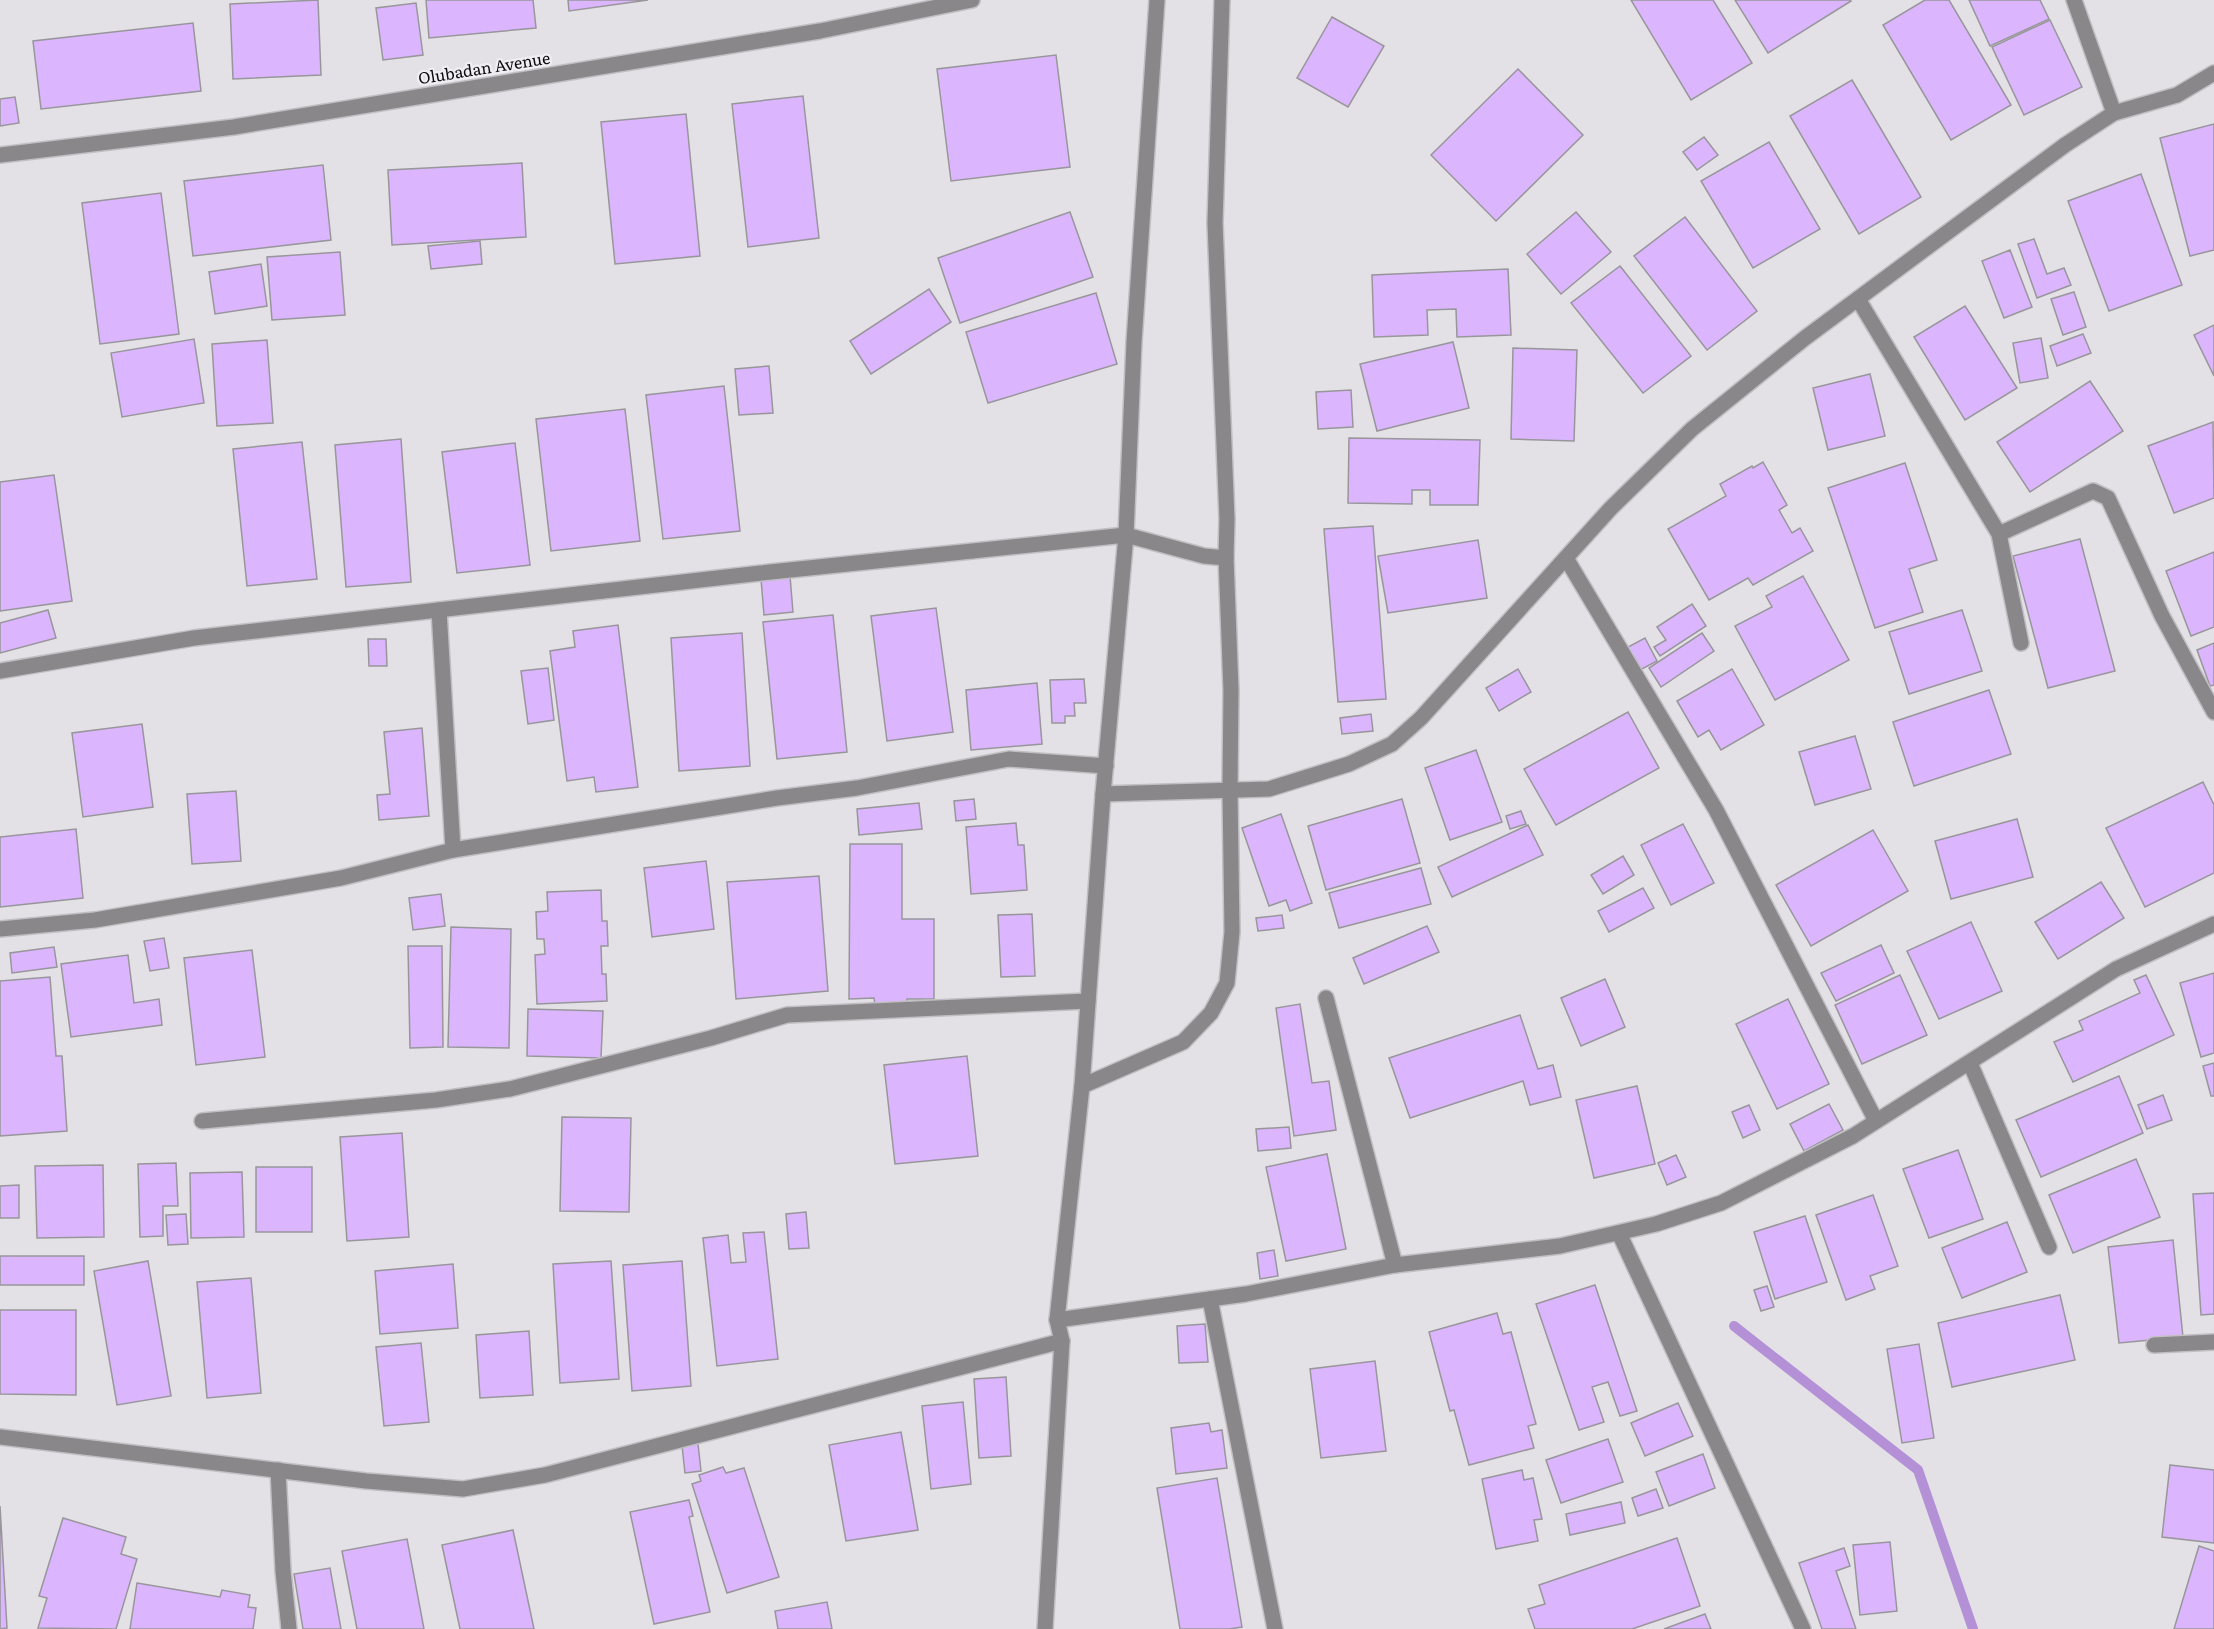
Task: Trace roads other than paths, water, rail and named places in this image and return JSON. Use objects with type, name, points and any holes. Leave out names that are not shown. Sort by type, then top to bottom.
[{"type":"street","name":"Olubadan Avenue","points":[[0,155],[234,127],[820,31],[972,0]]},
{"type":"street","points":[[1045,1629],[1062,1341],[1057,1320],[1082,1086],[1103,794],[1126,535],[1134,342],[1156,0]]},
{"type":"street","points":[[1082,1086],[1183,1042],[1211,1012],[1227,983],[1232,932],[1231,690],[1226,558],[1227,519],[1215,223],[1222,0]]},
{"type":"street","points":[[2074,0],[2114,113]]},
{"type":"street","points":[[1103,794],[1269,789],[1349,764],[1392,744],[1420,718],[1611,508],[1692,429],[1805,338],[2066,145],[2114,113],[2177,95],[2214,73]]},
{"type":"street","points":[[1858,299],[1999,534],[2021,643]]},
{"type":"street","points":[[1999,534],[2093,491],[2108,498],[2162,616],[2214,711]]},
{"type":"street","points":[[0,671],[194,638],[761,573],[1126,535],[1204,556],[1226,558]]},
{"type":"street","points":[[1566,558],[1716,810],[1876,1121]]},
{"type":"street","points":[[439,610],[453,850]]},
{"type":"street","points":[[0,928],[95,920],[329,880],[453,850],[777,798],[857,788],[1009,759],[1106,766]]},
{"type":"street","points":[[1057,1320],[1246,1294],[1395,1265],[1560,1246],[1656,1224],[1721,1203],[1853,1136],[2116,969],[2214,924]]},
{"type":"street","points":[[1326,998],[1395,1265]]},
{"type":"street","points":[[202,1121],[436,1100],[510,1089],[711,1038],[787,1015],[1088,1001]]},
{"type":"street","points":[[1970,1063],[2049,1247]]},
{"type":"street","points":[[1618,1233],[1803,1629]]},
{"type":"street","points":[[1210,1299],[1275,1629]]},
{"type":"street","points":[[0,1437],[463,1489],[546,1475],[1062,1341]]},
{"type":"street","points":[[2154,1345],[2214,1342]]},
{"type":"street","points":[[278,1470],[283,1571],[289,1629]]},
{"type":"waterway","points":[[1734,1326],[1918,1470],[1973,1629]]}]
